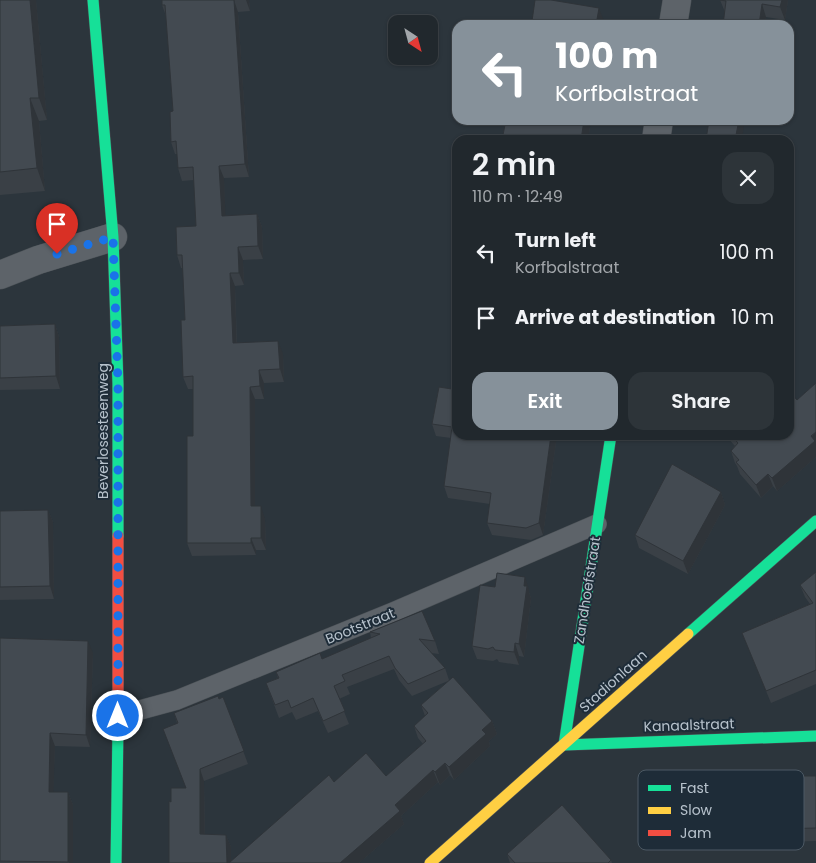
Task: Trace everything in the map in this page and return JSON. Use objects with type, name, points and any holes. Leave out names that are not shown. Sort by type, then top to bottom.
[{"type":"street","name":"Beverlosesteenweg","points":[[93,0],[113,237],[118,384],[116,863]]},
{"type":"street","points":[[675,20],[677,0]]},
{"type":"street","points":[[0,275],[38,260],[113,237]]},
{"type":"street","name":"Zandhoefstraat","points":[[564,745],[610,440]]},
{"type":"street","name":"Stadionlaan","points":[[430,863],[816,521]]},
{"type":"street","name":"Kanaalstraat","points":[[564,745],[816,736]]},
{"type":"lane","name":"Bootstraat","points":[[118,716],[177,700],[393,612],[597,524]]},
{"type":"building","points":[[0,0],[30,0],[39,98],[30,98],[37,168],[0,172]]},
{"type":"building","points":[[162,0],[234,0],[245,164],[219,166],[222,216],[257,214],[258,246],[238,247],[239,273],[230,273],[233,343],[278,341],[280,369],[259,370],[260,386],[250,387],[251,506],[261,506],[261,538],[251,538],[251,543],[187,543],[187,436],[193,436],[193,376],[183,377],[181,320],[185,320],[182,255],[177,255],[176,227],[196,226],[193,167],[178,168],[176,141],[171,142],[170,112],[173,111],[165,5],[162,5]]},
{"type":"building","points":[[535,0],[551,0],[599,8],[597,20],[532,20]]},
{"type":"building","points":[[720,0],[782,0],[780,7],[762,4],[760,20],[724,20],[726,1]]},
{"type":"building","points":[[505,125],[583,125],[582,135],[503,135]]},
{"type":"building","points":[[708,125],[738,125],[736,135],[707,135]]},
{"type":"building","points":[[55,324],[56,376],[0,378],[0,326]]},
{"type":"building","points":[[816,383],[816,432],[811,436],[815,441],[772,478],[768,474],[756,485],[736,462],[739,460],[731,451],[738,443],[735,440],[794,440],[794,397],[797,400]]},
{"type":"building","points":[[439,387],[452,389],[452,427],[432,424]]},
{"type":"building","points":[[452,427],[452,440],[550,440],[539,523],[526,528],[487,523],[491,493],[444,486]]},
{"type":"building","points":[[672,464],[721,492],[683,561],[635,535]]},
{"type":"building","points":[[48,510],[50,586],[0,587],[0,511]]},
{"type":"building","points":[[816,572],[816,670],[766,691],[742,633],[813,603],[800,585]]},
{"type":"building","points":[[497,573],[525,577],[524,586],[527,586],[519,644],[515,643],[514,652],[495,650],[493,647],[488,649],[472,646],[480,585],[495,587]]},
{"type":"building","points":[[422,611],[435,641],[419,639],[445,668],[408,684],[395,668],[389,656],[342,675],[345,681],[334,686],[345,711],[323,721],[313,698],[291,708],[288,700],[275,705],[266,683],[279,678],[276,672],[320,653],[322,659],[380,634],[370,632]]},
{"type":"building","points":[[0,638],[88,641],[86,735],[50,733],[49,792],[68,792],[68,862],[0,861]]},
{"type":"building","points":[[453,677],[492,721],[482,730],[486,734],[449,767],[445,763],[435,772],[433,770],[395,805],[400,811],[340,863],[229,863],[329,775],[334,782],[366,753],[386,776],[426,741],[414,726],[428,713],[421,705]]},
{"type":"building","points":[[218,696],[219,699],[223,697],[244,751],[200,769],[200,834],[226,835],[227,863],[169,863],[169,801],[171,802],[171,788],[186,788],[163,729],[178,723],[174,713]]},
{"type":"building","points":[[804,776],[816,776],[816,828],[804,828]]},
{"type":"building","points":[[562,805],[611,860],[608,863],[515,863],[507,854]]},
{"type":"traffic: fast","points":[[93,0],[113,237],[118,384],[118,536]]},
{"type":"traffic: fast","points":[[610,440],[564,745],[816,736]]},
{"type":"traffic: fast","points":[[688,634],[816,521]]},
{"type":"traffic: fast","points":[[116,863],[118,727]]},
{"type":"traffic: slow","points":[[430,863],[688,634]]},
{"type":"traffic: jam","points":[[118,536],[118,727]]},
{"type":"route","points":[[57,254],[113,237],[118,384],[118,716]]}]
